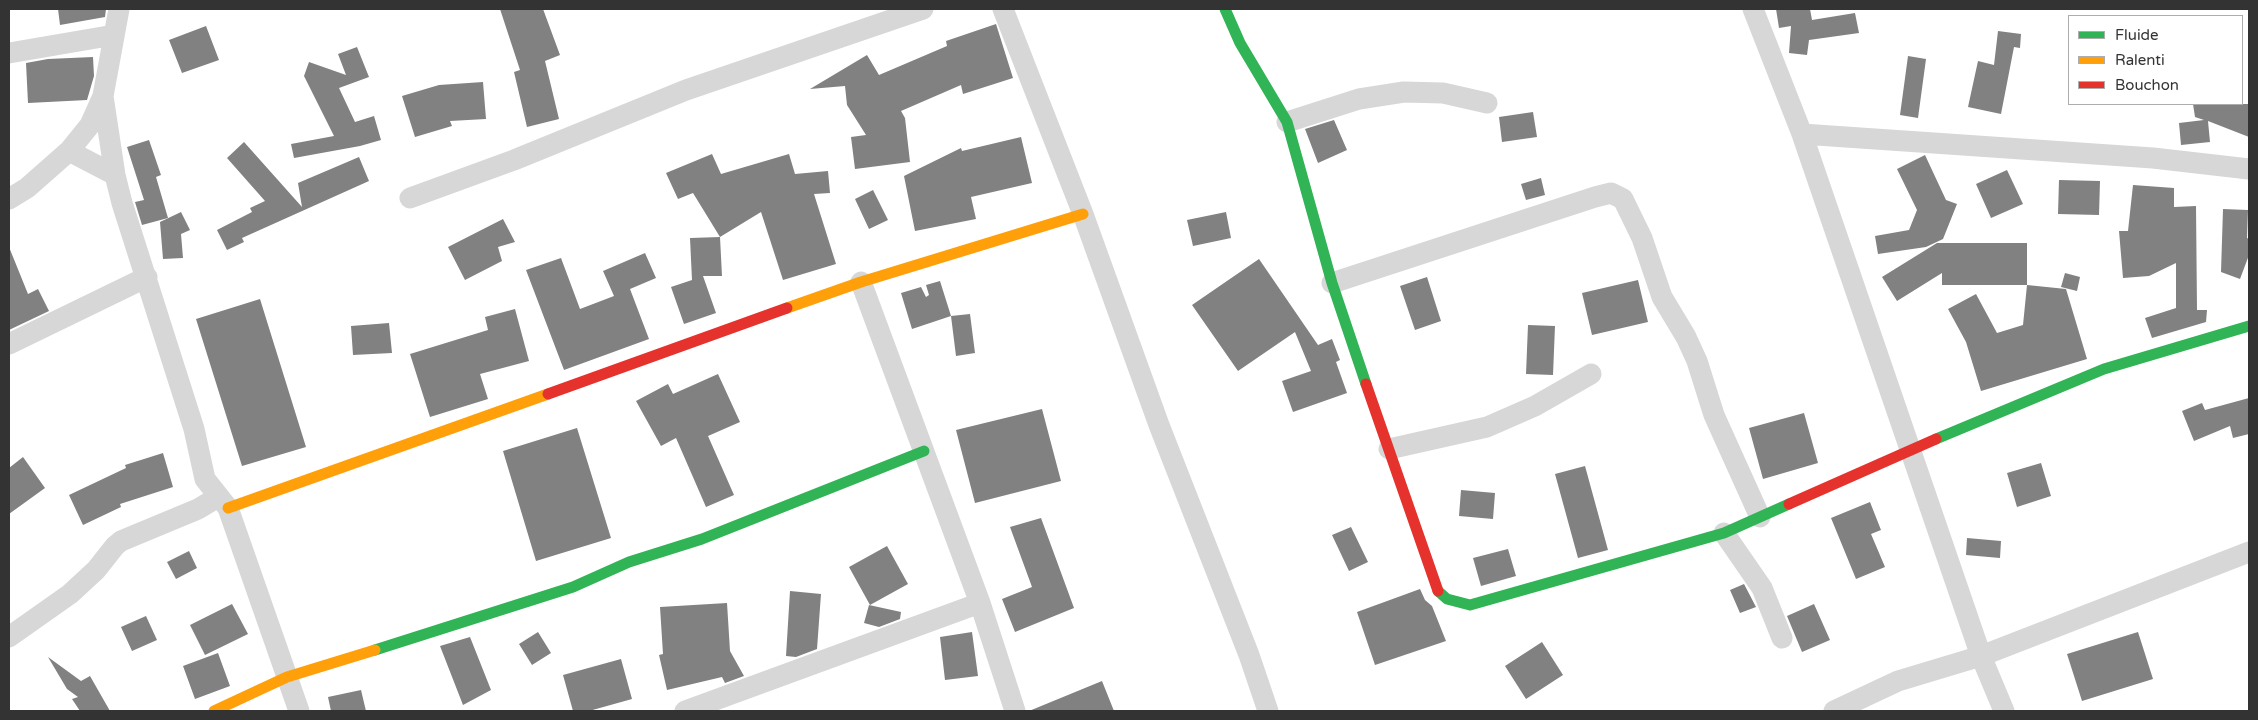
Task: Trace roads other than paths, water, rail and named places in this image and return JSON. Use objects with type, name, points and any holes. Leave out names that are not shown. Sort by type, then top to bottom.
[{"type":"street","points":[[410,198],[514,160],[686,90],[923,9]]},
{"type":"street","points":[[1003,9],[1083,214],[1159,425],[1249,655],[1268,711]]},
{"type":"street","points":[[1225,9],[1240,43],[1288,122],[1332,283],[1436,589],[1447,599],[1470,604],[1724,534],[1909,450],[2104,369],[2249,326]]},
{"type":"street","points":[[1753,9],[1802,134],[1981,656],[2004,711]]},
{"type":"street","points":[[9,199],[27,188],[70,151],[90,125],[103,96],[114,35],[123,10]]},
{"type":"street","points":[[9,53],[114,35]]},
{"type":"street","points":[[1288,122],[1359,98],[1404,92],[1443,93],[1486,103]]},
{"type":"street","points":[[103,96],[115,175],[122,203],[194,429],[205,480],[223,502],[298,711]]},
{"type":"street","points":[[1802,134],[2153,158],[2249,169]]},
{"type":"street","points":[[70,151],[115,175]]},
{"type":"street","points":[[1332,283],[1595,197],[1611,194],[1624,199],[1642,238],[1662,297],[1686,337],[1697,360],[1714,415],[1760,517]]},
{"type":"street","points":[[9,637],[70,594],[96,570],[120,541],[198,510],[861,282],[1083,214]]},
{"type":"street","points":[[9,344],[147,277]]},
{"type":"street","points":[[861,282],[980,603],[1015,711]]},
{"type":"street","points":[[1389,450],[1487,427],[1535,406],[1591,374]]},
{"type":"street","points":[[214,711],[287,677],[573,587],[629,562],[702,539],[924,451]]},
{"type":"street","points":[[1724,534],[1762,588],[1782,638]]},
{"type":"street","points":[[1834,711],[1898,681],[1981,656],[2249,552]]},
{"type":"street","points":[[685,711],[980,603]]}]
